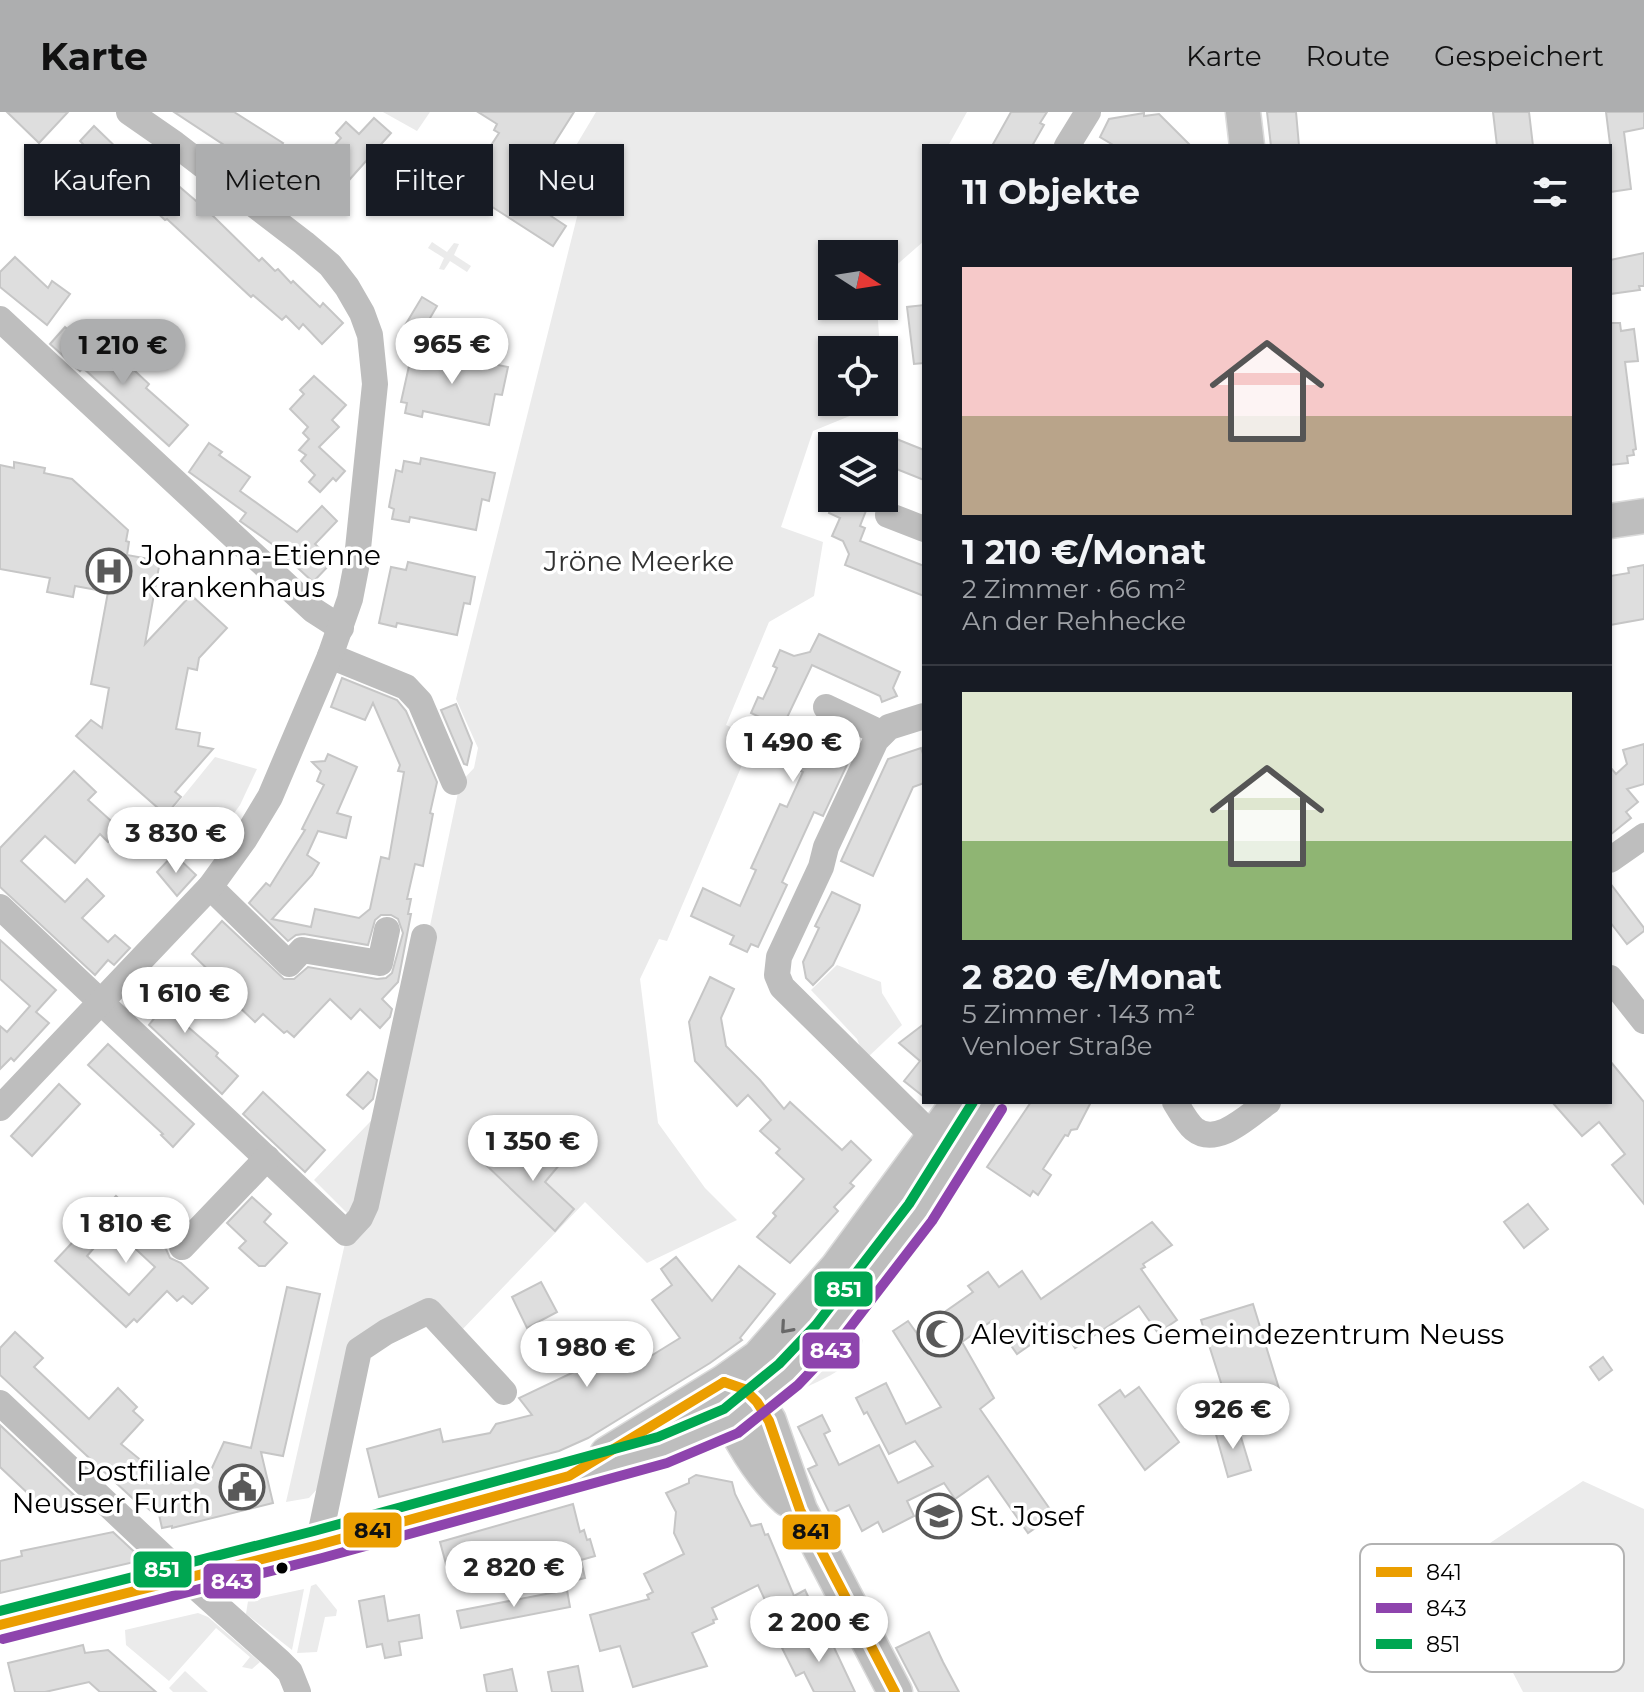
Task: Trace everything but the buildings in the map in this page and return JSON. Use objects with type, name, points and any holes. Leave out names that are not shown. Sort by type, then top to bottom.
[{"type":"main road","points":[[1225,112],[1229,144]]},
{"type":"main road","points":[[1243,112],[1247,144]]},
{"type":"main road","points":[[1612,521],[1644,516]]},
{"type":"main road","points":[[569,1476],[724,1382],[759,1357],[837,1268],[957,1104]]},
{"type":"main road","points":[[0,1625],[318,1545],[663,1450],[744,1412],[789,1374],[827,1334],[908,1230],[989,1104]]},
{"type":"main road","points":[[908,1230],[941,1158],[941,1146],[933,1136]]},
{"type":"main road","points":[[724,1382],[724,1399],[744,1412],[774,1487],[800,1510],[895,1692]]},
{"type":"street","points":[[0,1108],[210,887],[244,840],[270,797],[330,656],[350,599],[356,568],[375,384],[370,335],[362,313],[347,287],[321,258],[129,112]]},
{"type":"street","points":[[1068,144],[1088,112]]},
{"type":"street","points":[[0,319],[313,610],[341,628]]},
{"type":"street","points":[[888,515],[922,528]]},
{"type":"street","points":[[330,656],[406,687],[413,693],[420,702],[454,782]]},
{"type":"street","points":[[826,707],[881,733]]},
{"type":"street","points":[[922,717],[889,727],[881,733],[826,847],[821,867],[779,957],[777,975],[782,987],[933,1136]]},
{"type":"street","points":[[1612,859],[1644,836]]},
{"type":"street","points":[[210,887],[289,964],[302,950],[380,963],[387,930]]},
{"type":"street","points":[[0,907],[346,1233],[360,1218],[366,1205],[424,937]]},
{"type":"street","points":[[1612,981],[1644,1021]]},
{"type":"street","points":[[1176,1104],[1195,1130],[1217,1134],[1225,1132],[1265,1104]]},
{"type":"street","points":[[182,1247],[267,1158]]},
{"type":"street","points":[[318,1545],[359,1350],[386,1332],[429,1311],[504,1392]]},
{"type":"street","points":[[0,1403],[279,1661],[290,1672],[298,1692]]},
{"type":"green space","points":[[383,112],[430,112],[417,131]]},
{"type":"green space","name":"Jröne Meerke","points":[[596,112],[967,112],[949,144],[922,144],[922,243],[898,264],[898,240],[818,240],[818,320],[878,320],[879,336],[818,336],[818,416],[850,416],[813,431],[781,527],[823,542],[814,596],[769,622],[726,725],[754,737],[667,941],[659,939],[640,979],[658,1123],[705,1188],[737,1220],[647,1263],[585,1202],[458,1334],[431,1308],[354,1342],[320,1486],[309,1498],[286,1502],[351,1217],[314,1180],[394,1097],[460,783],[474,768],[478,748],[456,699],[577,216],[624,216],[624,144],[577,144]]},
{"type":"green space","points":[[432,242],[447,252],[454,243],[459,244],[454,255],[471,266],[467,272],[450,261],[444,270],[439,269],[444,258],[428,248]]},
{"type":"green space","points":[[215,757],[257,769],[240,805],[207,850],[168,815]]},
{"type":"green space","points":[[837,965],[881,982],[882,993],[902,1025],[868,1057],[862,1052],[857,1039],[811,990]]},
{"type":"green space","points":[[851,1329],[863,1340],[853,1359],[831,1375],[784,1397]]},
{"type":"green space","points":[[1583,1481],[1644,1509],[1644,1692],[1523,1692],[1513,1672],[1624,1672],[1624,1544],[1488,1544]]},
{"type":"green space","points":[[316,1584],[337,1610],[336,1616],[325,1617],[317,1652],[297,1653],[311,1586]]},
{"type":"green space","points":[[304,1589],[292,1650],[246,1614],[248,1601]]},
{"type":"green space","points":[[198,1613],[208,1617],[260,1662],[252,1669],[242,1667],[250,1657],[216,1628],[169,1681],[126,1645],[125,1630]]},
{"type":"green space","points":[[185,1671],[208,1692],[173,1692],[169,1688]]},
{"type":"transit line","name":"851","points":[[0,1611],[314,1531],[658,1437],[724,1409],[779,1364],[816,1325],[909,1204],[972,1104]]},
{"type":"transit line","name":"843","points":[[3,1639],[322,1558],[667,1463],[738,1433],[798,1385],[838,1343],[932,1221],[1002,1109]]},
{"type":"transit line","name":"841","points":[[724,1382],[744,1389],[769,1421],[800,1510],[895,1692]]},
{"type":"transit line","name":"841","points":[[0,1625],[318,1545],[569,1476],[724,1382]]},
{"type":"place","name":"Johanna-Etienne Krankenhaus","points":[[109,571]]},
{"type":"place","name":"Alevitisches Gemeindezentrum Neuss","points":[[940,1334]]},
{"type":"place","name":"Postfiliale Neusser Furth","points":[[242,1487]]},
{"type":"place","name":"St. Josef","points":[[939,1516]]}]
